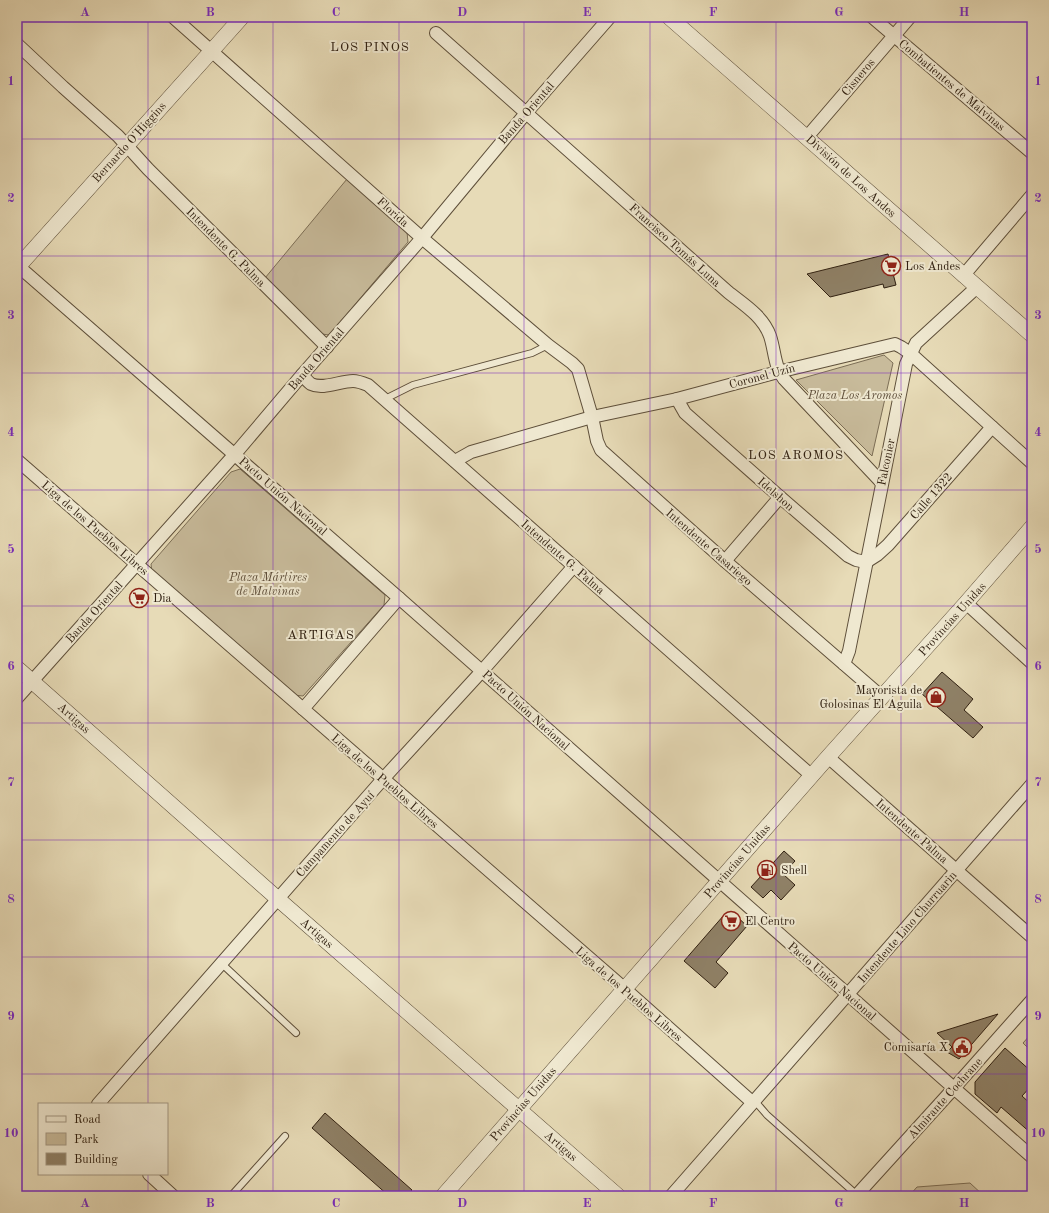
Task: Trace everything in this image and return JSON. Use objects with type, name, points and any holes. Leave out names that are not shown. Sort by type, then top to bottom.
[{"type":"street","name":"Florida","points":[[173,17],[422,238],[548,345],[572,363],[578,369],[592,417]]},
{"type":"street","name":"Bernardo O'Higgins","points":[[18,266],[242,17]]},
{"type":"street","name":"Banda Oriental","points":[[17,698],[235,454],[326,347],[422,238],[526,113],[610,17]]},
{"type":"street","name":"Combatientes de Malvinas","points":[[872,17],[1032,153]]},
{"type":"street","name":"Cisneros","points":[[807,137],[910,17]]},
{"type":"street","name":"División de Los Andes","points":[[673,18],[1032,335]]},
{"type":"street","name":"Francisco Tomás Luna","points":[[436,33],[728,292],[758,316],[770,335],[778,372],[881,482]]},
{"type":"street","name":"Intendente G. Palma","points":[[17,44],[118,136],[148,169],[326,347]]},
{"type":"street","points":[[964,276],[1032,195]]},
{"type":"street","name":"Pacto Unión Nacional","points":[[18,266],[400,598],[719,882],[1032,1157]]},
{"type":"street","name":"Falconier","points":[[844,664],[849,651],[881,482],[906,364],[916,343],[977,287]]},
{"type":"street","name":"Coronel Uzín","points":[[455,461],[471,452],[592,417],[677,399],[778,372],[895,344],[910,353],[1032,463]]},
{"type":"street","name":"Intendente G. Palma","points":[[302,375],[311,384],[316,386],[353,381],[368,385],[812,776]]},
{"type":"street","name":"Idelshon","points":[[677,399],[685,413],[848,556],[856,560],[866,562]]},
{"type":"street","name":"Intendente Casariego","points":[[592,417],[597,441],[601,450],[725,561],[844,664]]},
{"type":"street","name":"Calle 1322","points":[[866,562],[888,545],[992,427]]},
{"type":"street","name":"Liga de los Pueblos Libres","points":[[17,460],[753,1101]]},
{"type":"street","points":[[725,561],[780,497]]},
{"type":"street","name":"Provincias Unidas","points":[[443,1196],[1032,527]]},
{"type":"street","name":"Campamento de Ayuí","points":[[99,1103],[383,779],[482,671],[574,566]]},
{"type":"street","points":[[303,709],[400,598]]},
{"type":"street","points":[[966,603],[1032,663]]},
{"type":"street","points":[[844,664],[882,697]]},
{"type":"street","name":"Artigas","points":[[17,668],[615,1195]]},
{"type":"street","name":"Intendente Palma","points":[[828,757],[1032,936]]},
{"type":"street","name":"Intendente Lino Churruarin","points":[[671,1196],[1032,784]]},
{"type":"street","name":"Almirante Cochrane","points":[[857,1195],[1032,1000]]},
{"type":"street","points":[[150,1175],[173,1196]]},
{"type":"lane","points":[[385,399],[413,385],[532,354],[548,345]]},
{"type":"lane","points":[[221,964],[296,1033]]},
{"type":"lane","points":[[753,1101],[857,1195]]},
{"type":"lane","points":[[231,1196],[285,1136]]},
{"type":"green space","points":[[347,179],[407,232],[408,242],[329,335],[322,334],[265,278]]},
{"type":"green space","name":"Plaza Los Aromos","points":[[884,355],[893,363],[872,456],[796,380]]},
{"type":"green space","name":"Plaza Mártires de Malvinas","points":[[240,469],[385,595],[384,605],[303,696],[293,695],[152,573],[151,564],[231,472]]},
{"type":"green space","points":[[1032,1033],[1032,1052],[1023,1043]]},
{"type":"green space","points":[[970,1183],[984,1196],[909,1196],[917,1187]]},
{"type":"building","points":[[888,254],[896,285],[884,288],[883,284],[830,297],[807,274]]},
{"type":"building","points":[[942,672],[973,699],[964,710],[983,727],[973,738],[922,694]]},
{"type":"building","points":[[784,851],[795,861],[783,874],[795,885],[781,900],[771,890],[763,898],[751,887]]},
{"type":"building","points":[[733,913],[747,926],[716,962],[728,973],[715,988],[684,961],[724,915]]},
{"type":"building","points":[[998,1014],[959,1059],[947,1052],[952,1047],[937,1033]]},
{"type":"building","points":[[1005,1048],[1032,1072],[1032,1085],[1022,1096],[1032,1105],[1032,1134],[1001,1107],[997,1113],[975,1094],[975,1082]]},
{"type":"building","points":[[325,1113],[412,1190],[406,1196],[389,1196],[312,1128]]},
{"type":"place","name":"Los Andes","points":[[891,266]]},
{"type":"place","name":"Dia","points":[[139,598]]},
{"type":"place","name":"Mayorista de Golosinas El Aguila","points":[[936,697]]},
{"type":"place","name":"Shell","points":[[767,870]]},
{"type":"place","name":"El Centro","points":[[731,921]]},
{"type":"place","name":"Comisaría X","points":[[962,1047]]},
{"type":"district","name":"LOS PINOS","points":[[370,46]]},
{"type":"district","name":"LOS AROMOS","points":[[796,454]]},
{"type":"district","name":"ARTIGAS","points":[[321,634]]}]
